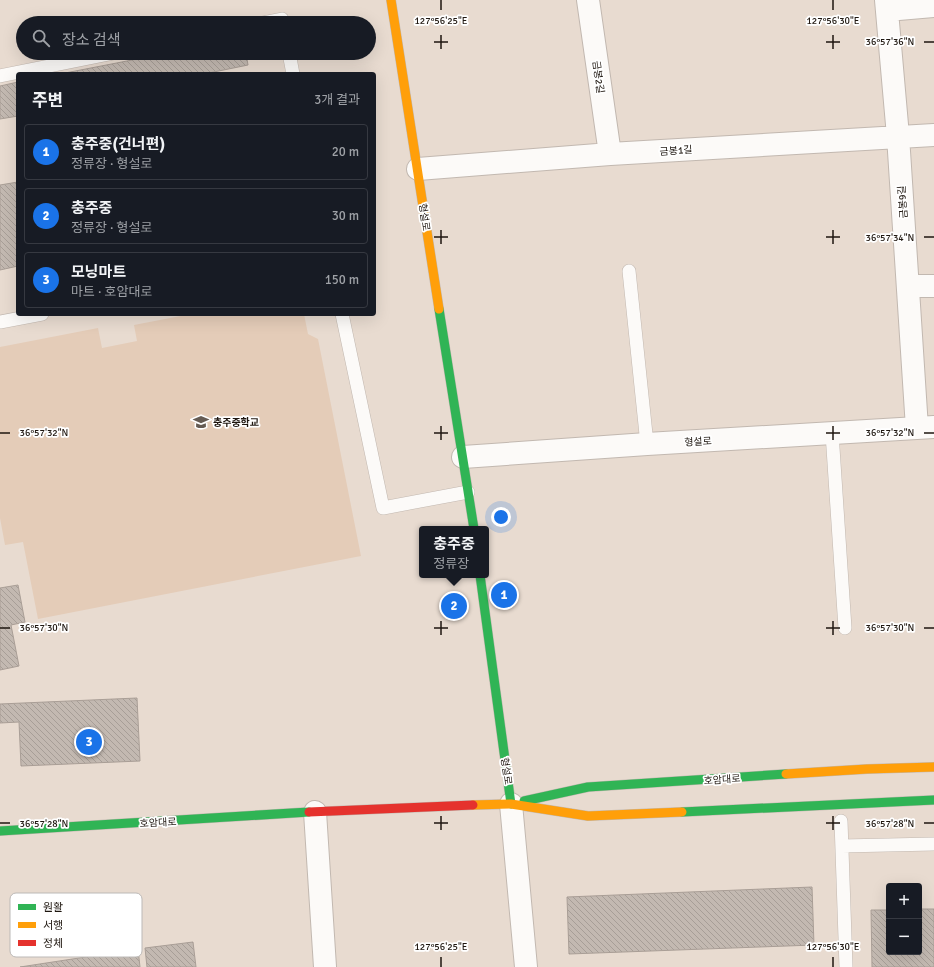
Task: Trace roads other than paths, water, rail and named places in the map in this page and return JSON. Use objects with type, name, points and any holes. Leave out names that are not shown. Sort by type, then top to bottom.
[{"type":"street","name":"형설로","points":[[391,0],[474,526]]},
{"type":"street","name":"금봉2길","points":[[588,0],[610,154]]},
{"type":"street","points":[[887,5],[934,6]]},
{"type":"street","name":"금봉9길","points":[[887,5],[898,136],[908,286],[925,428]]},
{"type":"street","name":"금봉1길","points":[[418,169],[610,154],[934,135]]},
{"type":"street","points":[[908,286],[934,286]]},
{"type":"street","name":"형설로","points":[[463,457],[647,444],[925,428]]},
{"type":"street","name":"형설로","points":[[480,578],[511,804],[526,967]]},
{"type":"street","name":"호암대로","points":[[0,831],[315,812],[511,804],[588,787],[867,769],[934,767]]},
{"type":"street","name":"호암대로","points":[[511,804],[588,816],[934,800]]},
{"type":"street","points":[[315,812],[325,967]]},
{"type":"lane","points":[[20,72],[79,60]]},
{"type":"lane","points":[[290,60],[293,72]]},
{"type":"lane","points":[[0,76],[16,73]]},
{"type":"lane","points":[[629,271],[647,444]]},
{"type":"lane","points":[[0,322],[32,316]]},
{"type":"lane","points":[[342,316],[383,508],[468,492]]},
{"type":"lane","points":[[832,433],[845,628]]},
{"type":"lane","points":[[846,967],[841,821],[856,803]]},
{"type":"lane","points":[[822,805],[841,821]]},
{"type":"lane","points":[[842,846],[934,844]]},
{"type":"place","name":"충주중학교","points":[[201,422]]},
{"type":"place","name":"충주중(건너편)","points":[[504,595]]},
{"type":"place","name":"충주중","points":[[454,606]]},
{"type":"place","name":"모닝마트","points":[[89,742]]}]
